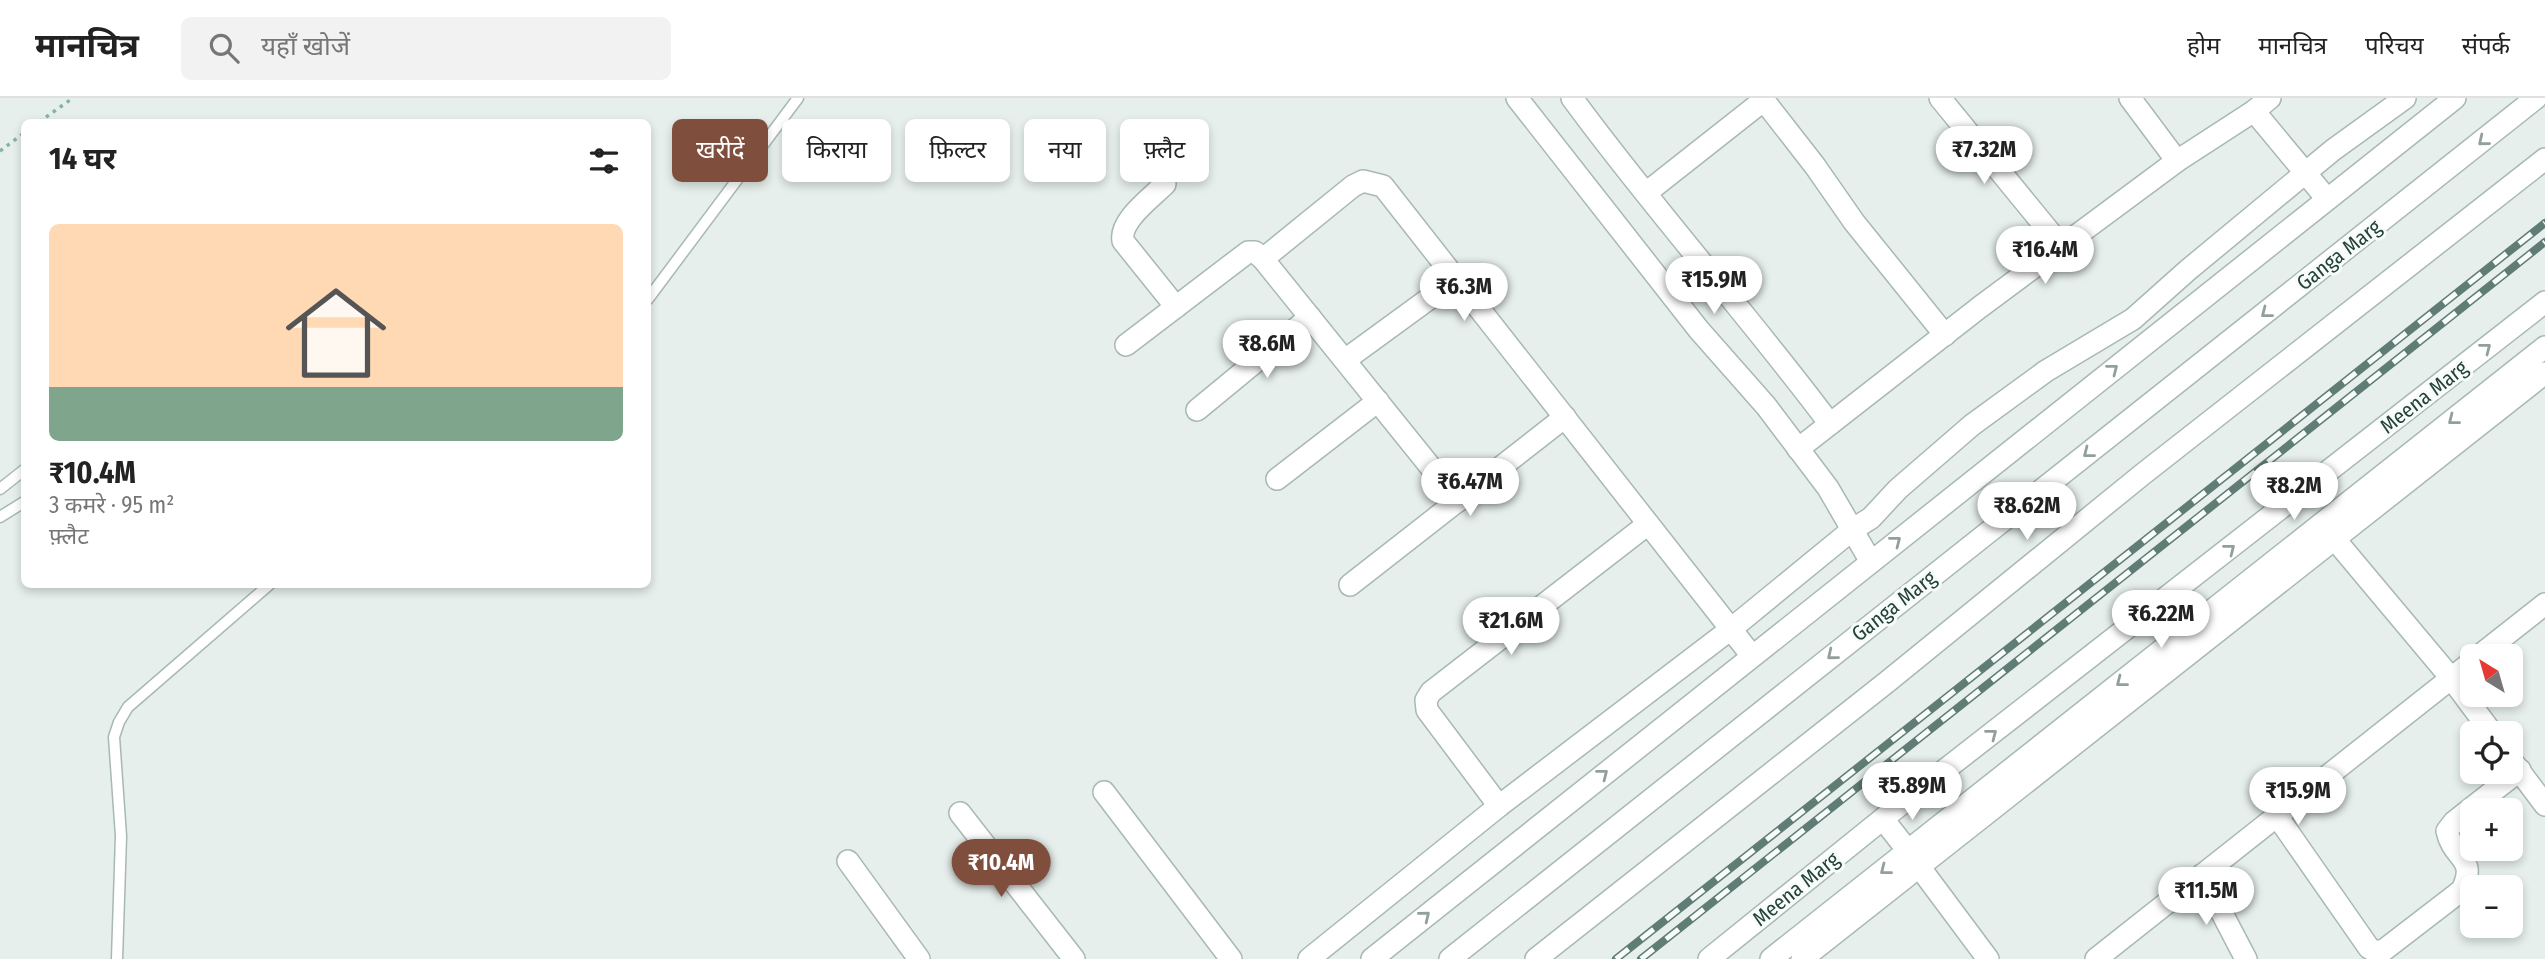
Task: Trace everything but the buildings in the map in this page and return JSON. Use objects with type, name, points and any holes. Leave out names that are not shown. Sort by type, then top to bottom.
[{"type":"street","points":[[1517,98],[1699,330],[1766,406],[1828,488],[1871,562]]},
{"type":"street","points":[[1940,98],[2062,247]]},
{"type":"street","points":[[2130,98],[2177,160]]},
{"type":"street","points":[[1309,959],[1499,806],[1731,629],[1852,530],[1871,518],[1898,489],[1972,425],[2046,371],[2133,319],[2306,173],[2404,98]]},
{"type":"street","points":[[1372,959],[2455,98]]},
{"type":"street","name":"Ganga Marg","points":[[1450,959],[2536,98]]},
{"type":"street","points":[[1646,193],[1763,99],[1854,222],[1945,335]]},
{"type":"street","points":[[1583,102],[1646,193],[1781,359],[1830,424]]},
{"type":"street","points":[[1798,449],[2177,160],[2262,105],[2327,200]]},
{"type":"street","points":[[1536,959],[1887,682],[2143,474],[2545,159]]},
{"type":"street","points":[[1263,259],[1353,186],[1363,181],[1383,186],[1752,656]]},
{"type":"street","points":[[1165,184],[1125,224],[1121,232],[1123,241],[1176,307]]},
{"type":"street","points":[[1126,345],[1248,252],[1255,252],[1458,501]]},
{"type":"street","points":[[1345,360],[1456,279]]},
{"type":"street","name":"Meena Marg","points":[[1714,957],[1883,819],[2545,302]]},
{"type":"street","points":[[1197,410],[1310,317]]},
{"type":"street","name":"Meena Marg","points":[[1771,959],[1914,859],[2322,523],[2545,347]]},
{"type":"street","points":[[1802,959],[1914,859],[2335,539],[2545,373]]},
{"type":"street","points":[[1277,479],[1378,401]]},
{"type":"street","points":[[1350,585],[1565,417]]},
{"type":"street","points":[[2300,495],[2451,678],[2483,721]]},
{"type":"street","points":[[1499,806],[1427,710],[1426,700],[1432,692],[1648,524]]},
{"type":"street","points":[[2494,644],[2545,604]]},
{"type":"street","points":[[2096,959],[2460,671]]},
{"type":"street","points":[[2523,776],[2545,805]]},
{"type":"street","points":[[2277,816],[2369,948],[2376,952],[2384,950],[2462,890],[2468,877],[2468,866],[2450,842],[2447,831],[2495,784]]},
{"type":"street","points":[[1104,792],[1231,959]]},
{"type":"street","points":[[960,813],[1074,959]]},
{"type":"street","points":[[1883,819],[1988,959]]},
{"type":"street","points":[[848,861],[919,959]]},
{"type":"street","points":[[2202,875],[2246,959]]},
{"type":"lane","points":[[651,295],[798,98]]},
{"type":"lane","points":[[0,489],[21,472]]},
{"type":"lane","points":[[0,517],[21,504]]},
{"type":"lane","points":[[117,959],[121,836],[114,737],[119,722],[128,707],[265,588]]},
{"type":"path","points":[[43,119],[72,98]]},
{"type":"path","points":[[0,151],[21,135]]},
{"type":"railway","points":[[1616,959],[2545,223]]},
{"type":"railway","points":[[1641,959],[2545,242]]}]
